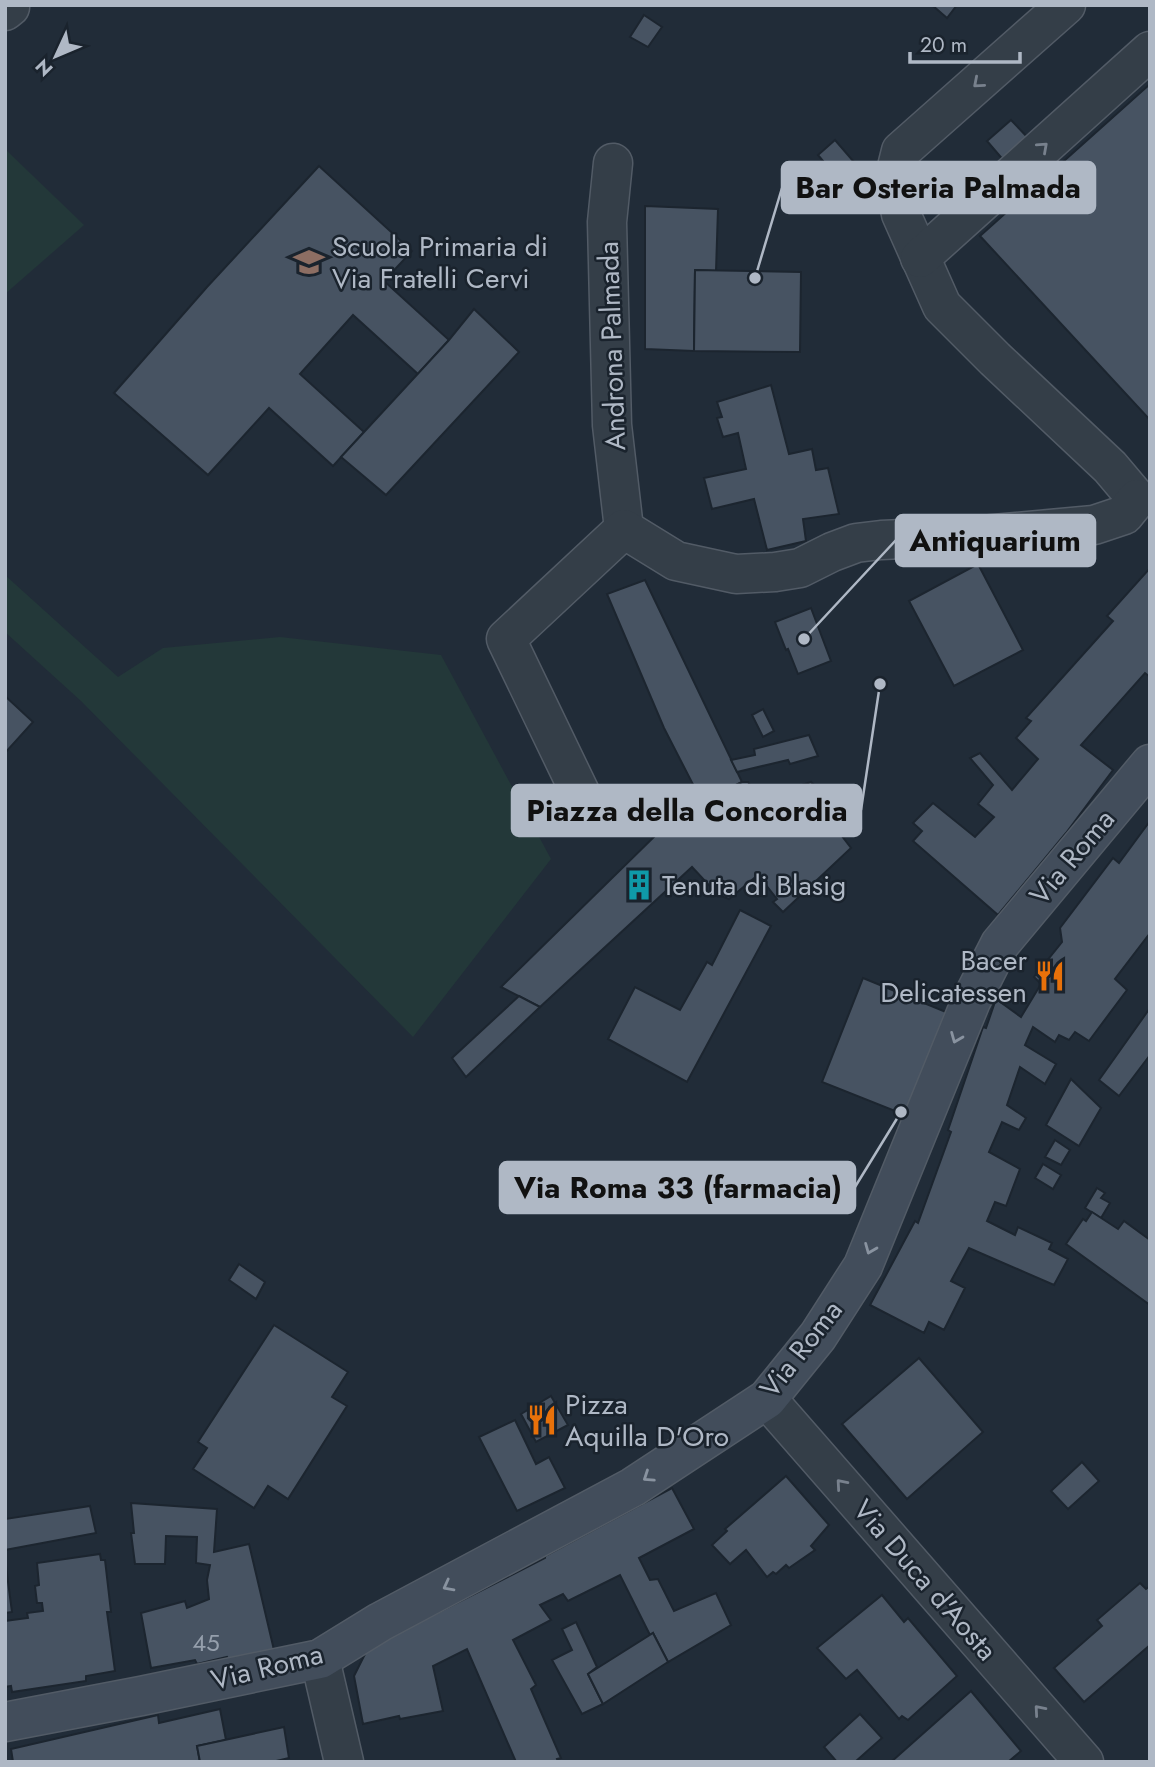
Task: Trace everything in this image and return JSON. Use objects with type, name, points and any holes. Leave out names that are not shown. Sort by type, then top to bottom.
[{"type":"street","points":[[586,805],[506,639],[624,529],[676,561],[736,574],[775,572],[800,568],[856,543],[1094,526],[1124,515],[1143,497],[942,306],[901,214],[894,179],[901,151],[1066,5]]},
{"type":"street","points":[[920,258],[1150,51]]},
{"type":"street","name":"Androna Palmada","points":[[613,163],[607,222],[612,425],[624,529]]},
{"type":"street","name":"Via Roma","points":[[5,1722],[320,1658],[380,1622],[633,1487],[766,1399],[818,1336],[863,1266],[971,1001],[1000,944],[1150,764]]},
{"type":"street","name":"Via Duca d'Aosta","points":[[766,1399],[1069,1757]]},
{"type":"street","points":[[320,1658],[344,1762]]},
{"type":"green space","points":[[5,149],[84,225],[5,294]]},
{"type":"green space","points":[[5,575],[118,677],[163,648],[280,637],[441,655],[551,859],[413,1037],[81,701],[5,632]]},
{"type":"building","points":[[932,5],[957,5],[947,18]]},
{"type":"building","points":[[644,15],[662,27],[648,47],[630,37]]},
{"type":"building","points":[[1150,84],[1150,420],[980,236]]},
{"type":"building","points":[[1011,120],[1030,140],[1005,162],[987,141]]},
{"type":"building","points":[[835,140],[854,162],[837,178],[818,155]]},
{"type":"building","points":[[319,166],[412,251],[384,281],[449,340],[418,374],[353,315],[300,374],[364,432],[333,466],[269,408],[208,475],[114,393]]},
{"type":"building","points":[[645,206],[718,209],[716,271],[695,270],[694,351],[645,349]]},
{"type":"building","points":[[695,270],[801,272],[800,352],[694,351]]},
{"type":"building","points":[[474,309],[519,352],[386,495],[341,457],[449,340]]},
{"type":"building","points":[[771,385],[789,454],[812,449],[816,470],[828,468],[839,514],[803,519],[806,541],[767,550],[754,499],[712,509],[704,478],[746,469],[738,433],[723,437],[717,418],[722,417],[717,402]]},
{"type":"building","points":[[978,564],[1023,650],[954,686],[909,601]]},
{"type":"building","points":[[1150,568],[1150,677],[1145,673],[1081,745],[1113,770],[1066,833],[998,915],[913,841],[922,831],[913,823],[933,803],[975,837],[994,817],[978,804],[993,785],[970,758],[980,753],[1012,790],[1038,759],[1016,738],[1031,721],[1026,718],[1113,621],[1107,616]]},
{"type":"building","points":[[645,580],[742,782],[702,802],[664,728],[607,594]]},
{"type":"building","points":[[811,608],[831,661],[798,674],[775,622]]},
{"type":"building","points":[[5,696],[33,722],[5,753]]},
{"type":"building","points":[[763,709],[774,731],[763,737],[752,715]]},
{"type":"building","points":[[809,735],[818,756],[790,764],[788,760],[737,772],[731,760],[755,755],[754,749]]},
{"type":"building","name":"Tenuta di Blasig","points":[[742,782],[748,782],[760,799],[811,782],[835,806],[826,815],[851,848],[783,912],[773,902],[777,899],[758,875],[729,899],[718,895],[692,867],[540,1007],[501,987],[662,829],[702,802]]},
{"type":"building","points":[[1150,821],[1150,933],[1115,979],[1127,990],[1089,1041],[1075,1032],[1069,1040],[1059,1035],[1055,1042],[1033,1027],[1025,1045],[1056,1064],[1045,1084],[1020,1067],[1007,1105],[1026,1118],[1019,1130],[1002,1122],[989,1152],[1020,1169],[1006,1206],[995,1202],[987,1221],[1015,1235],[1018,1227],[1052,1243],[1049,1249],[1068,1259],[1054,1285],[969,1248],[951,1281],[965,1288],[944,1330],[929,1322],[924,1333],[870,1305],[915,1221],[918,1223],[951,1132],[948,1130],[983,1027],[986,1028],[996,999],[1021,1017],[1041,984],[1034,977],[1062,942],[1060,928],[1113,858],[1119,863]]},
{"type":"building","points":[[740,910],[771,926],[687,1082],[608,1039],[635,987],[680,1010],[707,962],[712,965]]},
{"type":"building","points":[[863,978],[946,1012],[905,1115],[822,1082]]},
{"type":"building","points":[[519,996],[540,1007],[466,1077],[452,1058]]},
{"type":"building","points":[[1150,1008],[1150,1055],[1119,1096],[1099,1080]]},
{"type":"building","points":[[1071,1079],[1101,1108],[1079,1146],[1046,1125]]},
{"type":"building","points":[[1055,1140],[1070,1150],[1061,1165],[1045,1157]]},
{"type":"building","points":[[1043,1164],[1061,1175],[1053,1189],[1035,1178]]},
{"type":"building","points":[[1097,1188],[1105,1193],[1101,1198],[1110,1203],[1101,1218],[1085,1208]]},
{"type":"building","points":[[1092,1212],[1118,1229],[1124,1221],[1150,1240],[1150,1305],[1066,1244],[1083,1219],[1086,1221]]},
{"type":"building","points":[[239,1264],[265,1282],[256,1299],[229,1280]]},
{"type":"building","points":[[274,1325],[348,1372],[332,1397],[347,1406],[288,1499],[268,1486],[254,1508],[193,1469],[207,1448],[198,1442]]},
{"type":"building","points":[[919,1358],[983,1432],[907,1499],[842,1424]]},
{"type":"building","points":[[551,1396],[568,1425],[536,1442],[521,1414]]},
{"type":"building","points":[[515,1420],[536,1464],[549,1457],[565,1488],[517,1511],[479,1437]]},
{"type":"building","points":[[1082,1462],[1099,1481],[1068,1509],[1051,1491]]},
{"type":"building","points":[[786,1476],[829,1525],[811,1546],[815,1550],[789,1568],[786,1565],[776,1574],[773,1572],[767,1577],[746,1550],[730,1564],[712,1545],[727,1531],[725,1529]]},
{"type":"building","points":[[672,1488],[694,1529],[639,1558],[650,1580],[658,1579],[674,1611],[716,1593],[731,1625],[668,1662],[653,1633],[650,1635],[620,1575],[568,1601],[563,1594],[540,1605],[551,1620],[513,1640],[536,1685],[531,1689],[561,1758],[557,1759],[558,1762],[516,1762],[467,1649],[433,1666],[443,1711],[400,1719],[399,1716],[363,1724],[354,1676],[368,1648],[545,1558]]},
{"type":"building","points":[[131,1503],[217,1509],[214,1552],[249,1544],[274,1650],[230,1662],[227,1657],[197,1664],[195,1660],[151,1668],[141,1613],[185,1601],[187,1608],[209,1599],[207,1580],[210,1565],[196,1563],[197,1537],[166,1536],[165,1564],[135,1564]]},
{"type":"building","points":[[90,1506],[96,1533],[5,1550],[5,1519]]},
{"type":"building","points":[[100,1554],[101,1560],[105,1560],[111,1612],[107,1612],[115,1671],[86,1676],[86,1681],[12,1692],[11,1686],[5,1687],[5,1621],[28,1618],[27,1613],[43,1611],[42,1603],[37,1603],[37,1563]]},
{"type":"building","points":[[5,1559],[12,1612],[5,1613]]},
{"type":"building","points":[[1140,1583],[1146,1589],[1150,1586],[1150,1645],[1084,1702],[1054,1668],[1102,1626],[1097,1620]]},
{"type":"building","points":[[882,1595],[904,1622],[908,1618],[957,1676],[908,1720],[902,1716],[899,1719],[857,1670],[846,1679],[817,1648]]},
{"type":"building","points":[[576,1622],[597,1667],[588,1674],[603,1704],[582,1714],[552,1660],[572,1650],[562,1629]]},
{"type":"building","points":[[653,1633],[668,1662],[603,1704],[588,1674]]},
{"type":"building","points":[[971,1691],[1021,1751],[1008,1762],[891,1762]]},
{"type":"building","points":[[220,1709],[226,1740],[197,1746],[200,1762],[13,1762],[11,1749],[158,1715],[159,1723]]},
{"type":"building","points":[[860,1714],[882,1738],[855,1762],[837,1762],[824,1747]]},
{"type":"building","points":[[284,1727],[289,1758],[272,1762],[200,1762],[197,1746]]},
{"type":"place","name":"Scuola Primaria di Via Fratelli Cervi","points":[[309,262]]},
{"type":"place","name":"Bar Osteria Palmada","points":[[755,278]]},
{"type":"place","name":"Antiquarium","points":[[804,639]]},
{"type":"place","name":"Piazza della Concordia","points":[[880,684]]},
{"type":"place","name":"Tenuta di Blasig","points":[[639,885]]},
{"type":"place","name":"Bacer Delicatessen","points":[[1050,976]]},
{"type":"place","name":"Via Roma 33 (farmacia)","points":[[901,1112]]},
{"type":"place","name":"Pizza Aquilla D'Oro","points":[[542,1420]]}]
